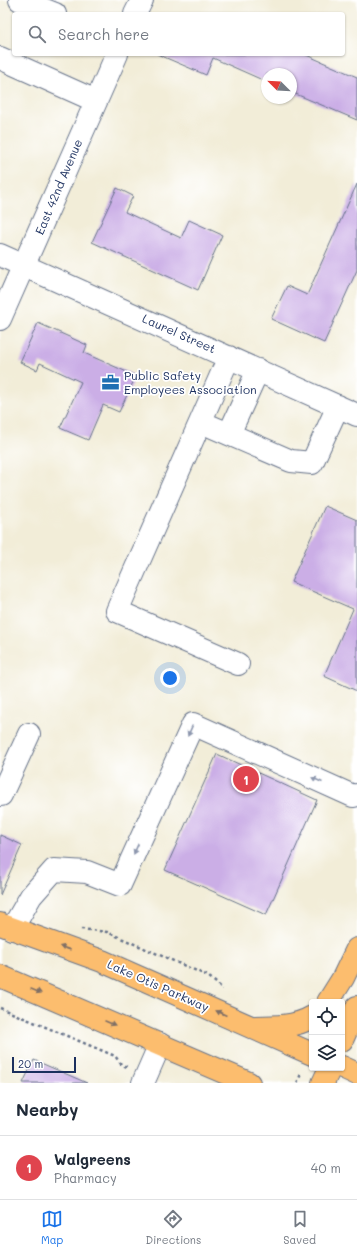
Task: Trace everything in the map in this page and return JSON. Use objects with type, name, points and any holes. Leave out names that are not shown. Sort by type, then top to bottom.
[{"type":"main road","name":"Lake Otis Parkway","points":[[6,927],[102,961],[309,1053]]},
{"type":"main road","points":[[330,999],[343,978],[357,949]]},
{"type":"main road","points":[[0,976],[249,1083]]},
{"type":"main road","points":[[344,1035],[357,1007]]},
{"type":"main road","points":[[253,1027],[286,1025],[302,1022],[309,1018]]},
{"type":"main road","points":[[202,1062],[226,1083]]},
{"type":"main road","points":[[345,1068],[357,1074]]},
{"type":"main road","points":[[323,1083],[329,1071]]},
{"type":"street","points":[[20,0],[50,12]]},
{"type":"street","points":[[136,12],[142,0]]},
{"type":"street","name":"East 42nd Avenue","points":[[0,320],[116,56]]},
{"type":"street","points":[[0,58],[96,101]]},
{"type":"street","name":"Laurel Street","points":[[0,255],[357,414]]},
{"type":"street","points":[[229,357],[117,611],[238,664]]},
{"type":"street","points":[[229,434],[258,370]]},
{"type":"street","points":[[201,422],[291,461],[312,463],[338,406]]},
{"type":"street","points":[[6,927],[54,870],[87,872],[120,885],[193,724],[355,796]]},
{"type":"street","points":[[0,795],[29,734]]},
{"type":"street","points":[[144,1079],[160,1044]]},
{"type":"path","points":[[74,928],[107,932],[208,976],[226,992]]},
{"type":"path","points":[[0,1008],[115,1056],[122,1064],[144,1079]]},
{"type":"building","points":[[162,56],[309,56],[357,77],[357,120],[297,95],[297,68],[261,68],[261,79],[213,58],[206,75]]},
{"type":"building","points":[[357,184],[357,270],[324,343],[271,319],[287,286],[307,295]]},
{"type":"building","points":[[117,188],[133,196],[125,212],[181,238],[189,220],[222,235],[198,290],[92,242]]},
{"type":"building","points":[[38,323],[87,345],[84,353],[136,376],[119,412],[103,405],[88,440],[60,428],[81,382],[40,363],[37,370],[20,362]]},
{"type":"building","points":[[325,506],[357,520],[357,691],[324,676],[353,609],[291,582]]},
{"type":"building","points":[[217,754],[317,800],[266,915],[165,870]]},
{"type":"building","points":[[0,835],[22,845],[0,895]]},
{"type":"building","points":[[34,1060],[87,1083],[23,1083]]},
{"type":"place","name":"Public Safety Employees Association","points":[[111,383]]},
{"type":"place","name":"Walgreens","points":[[246,779]]}]
